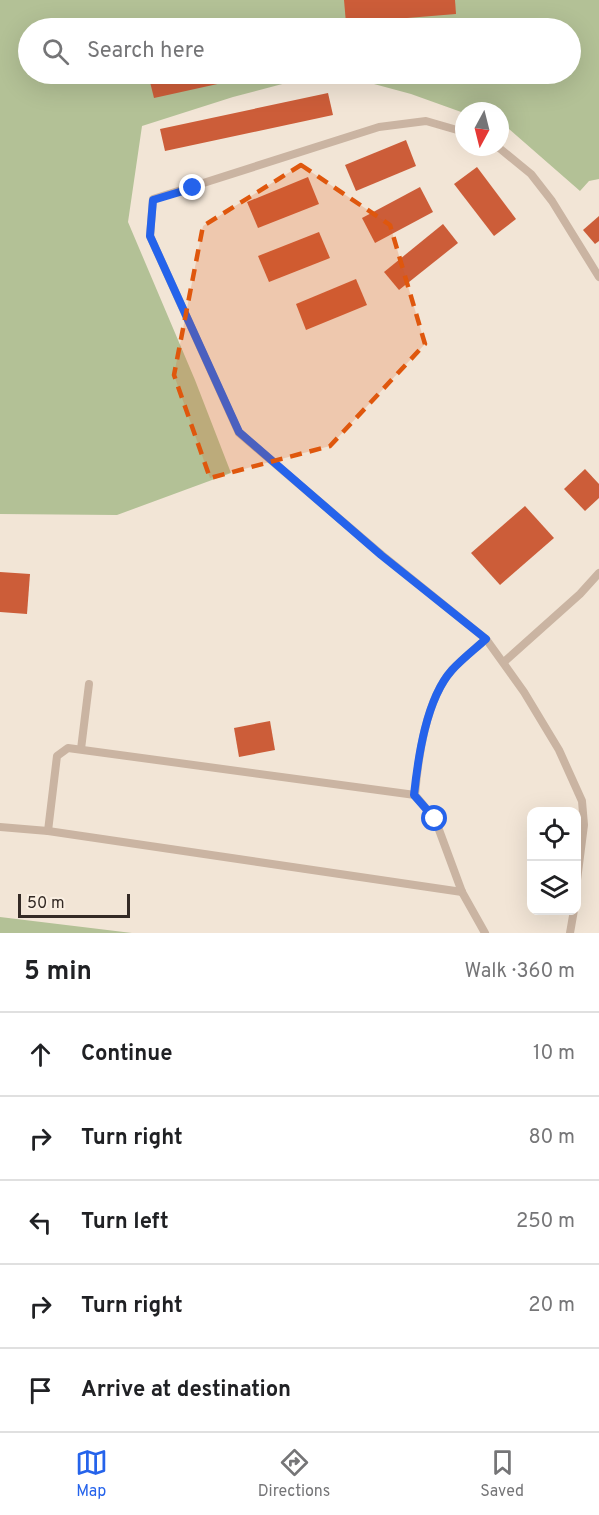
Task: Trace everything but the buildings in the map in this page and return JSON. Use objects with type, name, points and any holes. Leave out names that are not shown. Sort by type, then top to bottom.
[{"type":"lane","points":[[455,129],[426,121],[379,127],[153,200],[150,236],[239,432],[381,555],[486,639],[504,662],[559,750],[582,801],[584,825],[579,861]]},
{"type":"lane","points":[[509,156],[531,174],[552,201],[599,277]]},
{"type":"lane","points":[[504,662],[580,594],[599,573]]},
{"type":"lane","points":[[414,795],[423,738],[439,690],[451,671],[486,639]]},
{"type":"lane","points":[[81,749],[89,684]]},
{"type":"lane","points":[[48,831],[57,756],[68,748],[414,795],[435,819],[462,892],[485,933]]},
{"type":"lane","points":[[0,826],[48,831],[462,892]]},
{"type":"lane","points":[[570,933],[573,915]]},
{"type":"highlighted area","points":[[301,165],[390,225],[425,344],[330,446],[210,478],[174,375],[203,226]]},
{"type":"green space","points":[[0,0],[599,0],[599,179],[589,181],[580,191],[509,129],[509,102],[455,102],[455,110],[374,84],[581,84],[581,18],[18,18],[18,84],[282,84],[142,126],[128,222],[195,380],[231,473],[117,515],[0,514]]},
{"type":"green space","points":[[0,917],[132,933],[0,933]]},
{"type":"route","points":[[193,188],[153,200],[150,211],[150,236],[239,432],[251,445],[381,555],[486,639],[451,671],[439,690],[423,738],[414,795],[435,819]]}]
